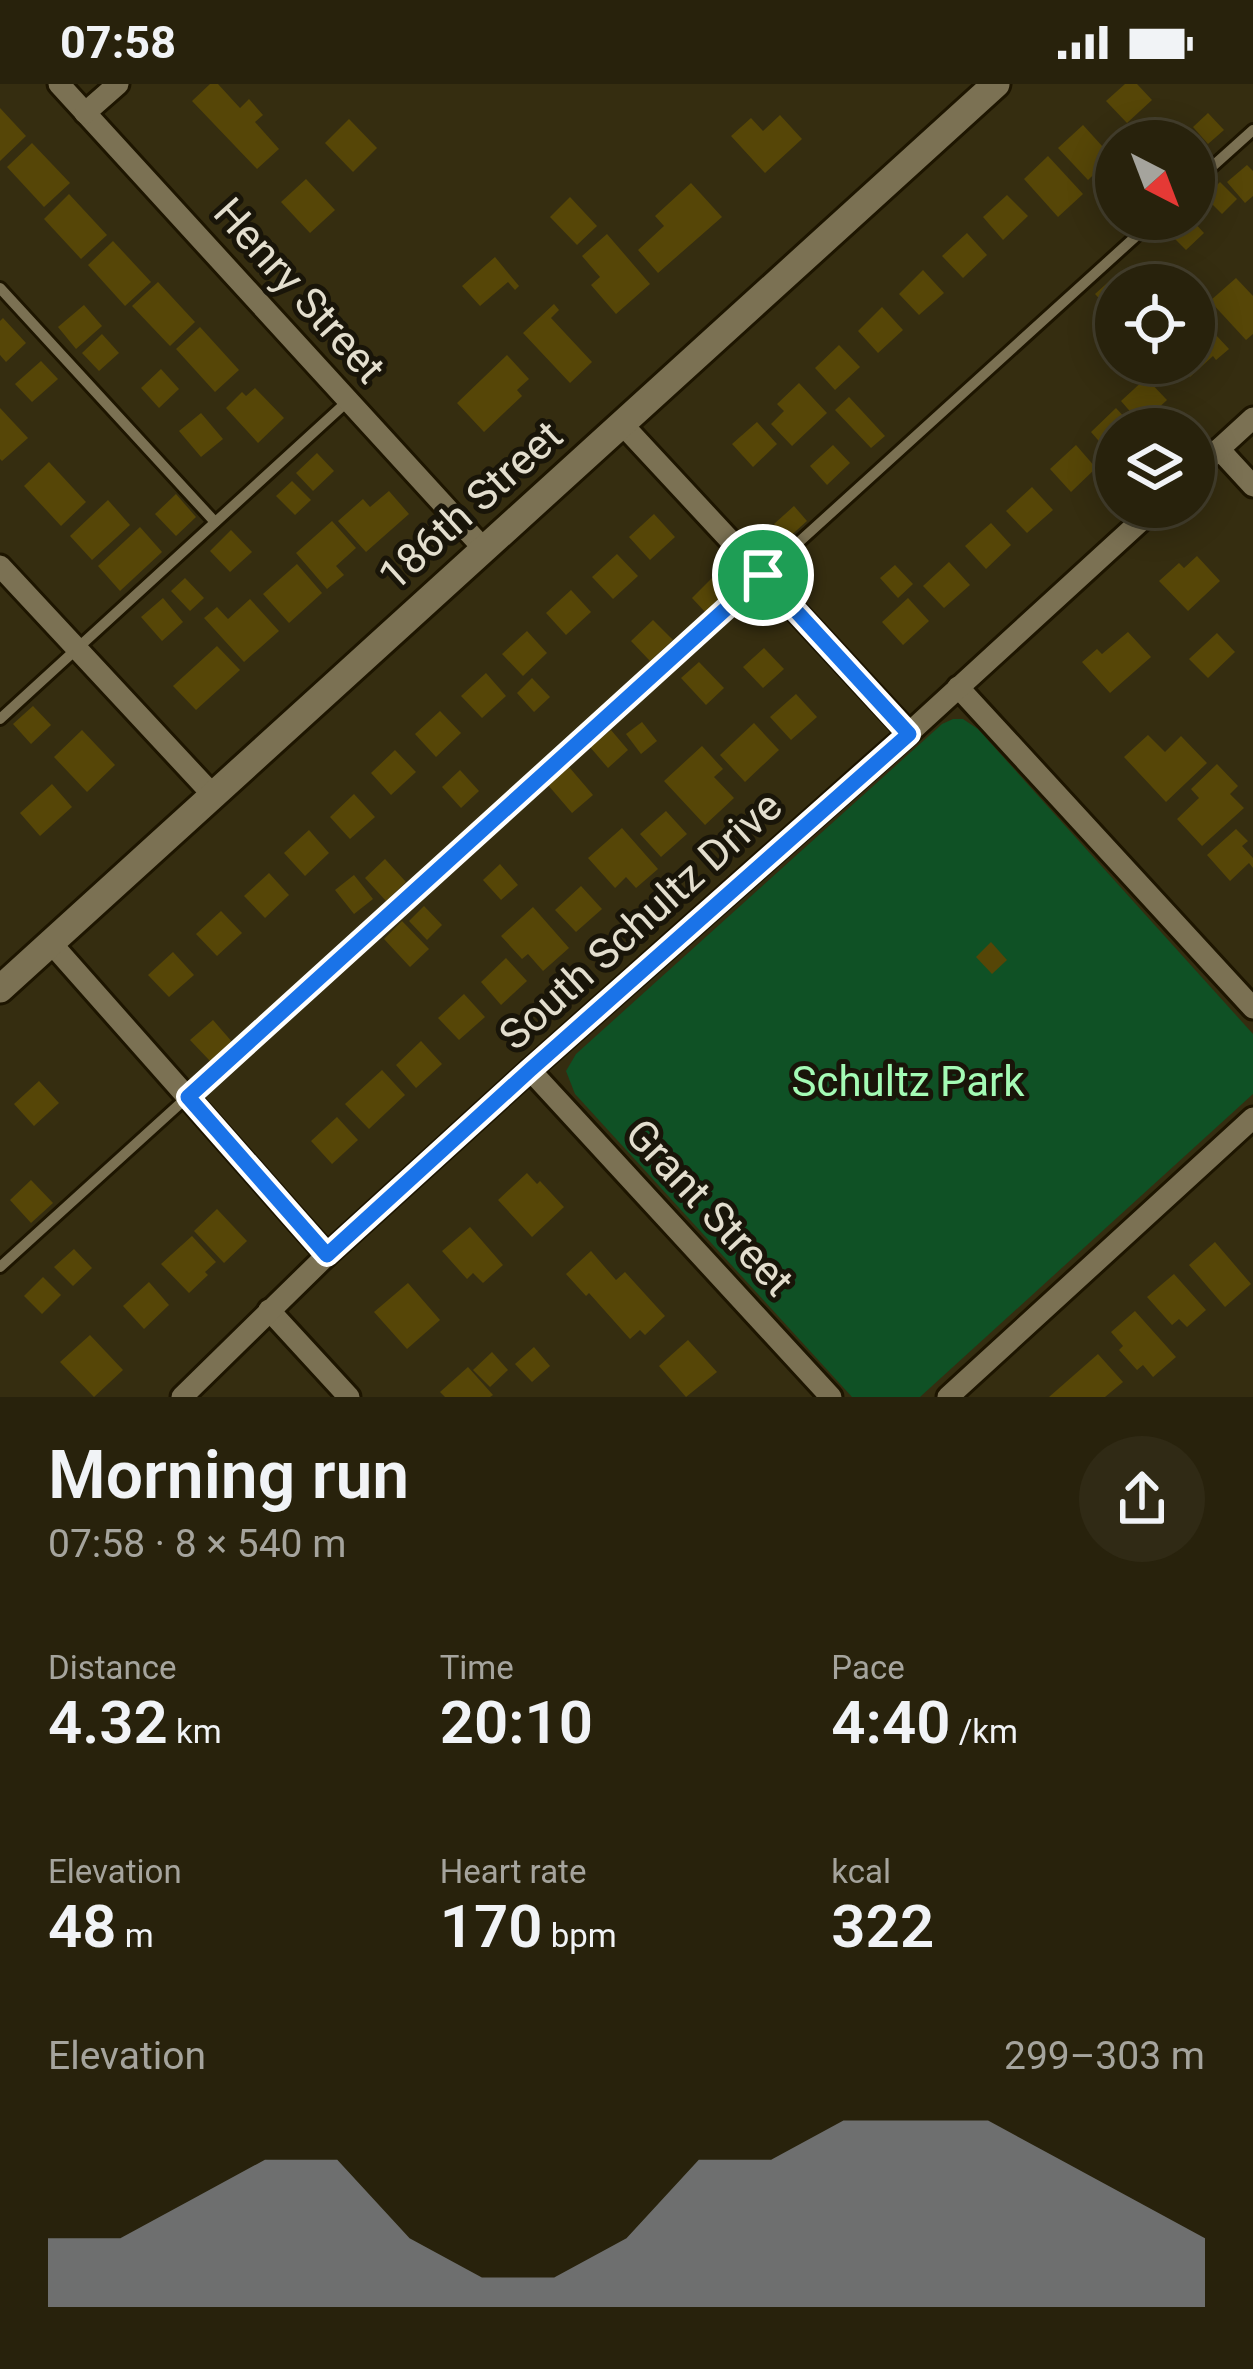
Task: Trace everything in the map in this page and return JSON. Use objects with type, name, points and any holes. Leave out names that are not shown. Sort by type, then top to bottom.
[{"type":"street","name":"Henry Street","points":[[59,84],[484,549]]},
{"type":"street","points":[[86,113],[118,84]]},
{"type":"street","name":"186th Street","points":[[0,989],[996,84]]},
{"type":"street","points":[[1215,453],[1253,418]]},
{"type":"street","points":[[622,424],[909,734]]},
{"type":"street","points":[[1219,449],[1253,486]]},
{"type":"street","name":"South Schultz Drive","points":[[182,1397],[327,1255],[1133,528]]},
{"type":"street","points":[[0,566],[213,795]]},
{"type":"street","points":[[958,687],[1253,1008]]},
{"type":"street","points":[[51,943],[327,1255]]},
{"type":"street","name":"Grant Street","points":[[530,1070],[831,1397]]},
{"type":"street","points":[[948,1397],[1252,1121]]},
{"type":"street","points":[[269,1310],[349,1397]]},
{"type":"lane","points":[[1215,165],[1253,130]]},
{"type":"lane","points":[[0,1267],[1132,240]]},
{"type":"lane","points":[[0,288],[215,522]]},
{"type":"lane","points":[[0,718],[349,400]]},
{"type":"green space","name":"Schultz Park","points":[[953,719],[963,719],[978,729],[1253,1034],[1253,1094],[920,1397],[852,1397],[575,1094],[566,1071],[576,1054]]},
{"type":"building","points":[[210,84],[218,84],[240,108],[249,99],[263,115],[255,122],[279,149],[257,169],[192,101]]},
{"type":"building","points":[[1125,84],[1137,84],[1152,100],[1130,120],[1124,120],[1106,101]]},
{"type":"building","points":[[0,108],[26,136],[0,161]]},
{"type":"building","points":[[780,115],[802,139],[765,173],[731,136],[751,118],[763,131]]},
{"type":"building","points":[[349,119],[377,148],[353,172],[325,143]]},
{"type":"building","points":[[1083,125],[1095,138],[1095,173],[1088,180],[1058,148]]},
{"type":"building","points":[[32,143],[70,183],[44,207],[7,167]]},
{"type":"building","points":[[1048,156],[1083,194],[1058,217],[1024,179]]},
{"type":"building","points":[[1247,165],[1253,171],[1253,196],[1245,203],[1227,182]]},
{"type":"building","points":[[306,179],[335,210],[310,233],[281,202]]},
{"type":"building","points":[[1220,182],[1237,199],[1222,214],[1215,207],[1215,187]]},
{"type":"building","points":[[691,183],[722,217],[658,273],[638,250],[664,226],[655,216]]},
{"type":"building","points":[[69,194],[107,235],[81,259],[44,219]]},
{"type":"building","points":[[1007,195],[1028,216],[1003,240],[983,217]]},
{"type":"building","points":[[570,197],[597,226],[577,245],[550,217]]},
{"type":"building","points":[[967,233],[987,255],[963,278],[942,256]]},
{"type":"building","points":[[607,234],[650,284],[616,314],[591,285],[600,277],[582,256]]},
{"type":"building","points":[[1176,240],[1197,240],[1186,250]]},
{"type":"building","points":[[113,241],[151,282],[125,306],[88,265]]},
{"type":"building","points":[[495,257],[519,286],[515,290],[508,282],[480,306],[462,286]]},
{"type":"building","points":[[923,270],[944,293],[919,315],[899,294]]},
{"type":"building","points":[[1236,278],[1253,296],[1253,334],[1246,340],[1215,306],[1215,297]]},
{"type":"building","points":[[158,282],[195,322],[170,346],[132,306]]},
{"type":"building","points":[[554,304],[559,310],[551,318],[592,362],[570,383],[523,333]]},
{"type":"building","points":[[84,305],[102,326],[76,349],[58,327]]},
{"type":"building","points":[[882,307],[903,330],[878,353],[858,331]]},
{"type":"building","points":[[3,318],[26,343],[6,362],[0,355]]},
{"type":"building","points":[[200,327],[239,370],[215,392],[176,349]]},
{"type":"building","points":[[102,334],[119,353],[99,371],[82,353]]},
{"type":"building","points":[[1215,334],[1229,349],[1215,359]]},
{"type":"building","points":[[839,345],[860,367],[835,390],[815,368]]},
{"type":"building","points":[[507,355],[529,379],[517,390],[522,396],[484,432],[457,403]]},
{"type":"building","points":[[41,361],[58,379],[32,402],[15,384]]},
{"type":"building","points":[[161,369],[179,389],[159,408],[141,388]]},
{"type":"building","points":[[799,383],[827,413],[792,446],[771,424],[784,411],[777,404]]},
{"type":"building","points":[[1139,384],[1152,384],[1167,400],[1158,408],[1127,408],[1121,401]]},
{"type":"building","points":[[255,388],[284,418],[258,443],[226,408],[242,392],[246,396]]},
{"type":"building","points":[[849,397],[885,436],[871,448],[835,410]]},
{"type":"building","points":[[0,408],[28,438],[2,461],[0,459]]},
{"type":"building","points":[[201,413],[223,439],[201,457],[179,431]]},
{"type":"building","points":[[757,422],[777,444],[753,467],[732,444]]},
{"type":"building","points":[[833,445],[850,463],[827,485],[810,466]]},
{"type":"building","points":[[1076,445],[1095,467],[1071,492],[1050,469]]},
{"type":"building","points":[[317,453],[334,471],[313,491],[296,473]]},
{"type":"building","points":[[49,462],[86,502],[61,526],[24,486]]},
{"type":"building","points":[[292,481],[311,500],[295,515],[276,496]]},
{"type":"building","points":[[1032,487],[1053,510],[1027,533],[1006,511]]},
{"type":"building","points":[[389,491],[409,514],[366,552],[338,521],[363,499],[370,507]]},
{"type":"building","points":[[176,494],[196,517],[176,536],[155,514]]},
{"type":"building","points":[[108,500],[130,525],[92,560],[70,536]]},
{"type":"building","points":[[794,506],[807,521],[787,539],[774,524]]},
{"type":"building","points":[[654,514],[675,537],[650,560],[629,537]]},
{"type":"building","points":[[332,521],[356,548],[336,566],[344,575],[327,589],[296,553]]},
{"type":"building","points":[[991,523],[1011,545],[986,569],[965,546]]},
{"type":"building","points":[[140,527],[162,552],[120,591],[98,566]]},
{"type":"building","points":[[231,530],[252,552],[230,572],[210,551]]},
{"type":"building","points":[[617,554],[638,576],[613,599],[592,577]]},
{"type":"building","points":[[1197,556],[1220,581],[1188,611],[1159,581],[1179,563],[1184,568]]},
{"type":"building","points":[[949,562],[970,585],[944,608],[923,586]]},
{"type":"building","points":[[297,564],[322,593],[289,623],[263,594]]},
{"type":"building","points":[[895,565],[913,584],[898,598],[880,578]]},
{"type":"building","points":[[716,574],[732,590],[707,614],[692,598]]},
{"type":"building","points":[[185,578],[204,598],[190,611],[171,591]]},
{"type":"building","points":[[571,590],[591,612],[566,635],[546,613]]},
{"type":"building","points":[[163,598],[183,622],[162,641],[141,617]]},
{"type":"building","points":[[908,598],[929,621],[903,645],[882,622]]},
{"type":"building","points":[[250,599],[279,631],[244,662],[204,618],[217,607],[228,619]]},
{"type":"building","points":[[653,620],[673,640],[650,661],[631,641]]},
{"type":"building","points":[[527,631],[547,653],[523,676],[502,654]]},
{"type":"building","points":[[1128,632],[1151,657],[1110,693],[1082,662],[1097,649],[1102,654]]},
{"type":"building","points":[[1217,633],[1235,652],[1208,678],[1189,659]]},
{"type":"building","points":[[217,646],[240,670],[196,710],[173,686]]},
{"type":"building","points":[[764,648],[784,669],[763,688],[743,667]]},
{"type":"building","points":[[699,662],[724,688],[706,705],[681,678]]},
{"type":"building","points":[[486,673],[506,696],[482,718],[461,696]]},
{"type":"building","points":[[532,678],[550,697],[534,712],[517,693]]},
{"type":"building","points":[[796,694],[817,717],[791,740],[770,717]]},
{"type":"building","points":[[33,706],[51,725],[31,744],[13,724]]},
{"type":"building","points":[[440,711],[461,733],[436,757],[415,734]]},
{"type":"building","points":[[642,722],[657,741],[641,754],[626,734]]},
{"type":"building","points":[[754,723],[779,750],[745,782],[720,755]]},
{"type":"building","points":[[82,730],[115,765],[87,792],[54,757]]},
{"type":"building","points":[[611,730],[628,750],[608,768],[590,747]]},
{"type":"building","points":[[1148,735],[1165,752],[1181,736],[1207,763],[1166,802],[1124,757]]},
{"type":"building","points":[[702,746],[723,769],[714,777],[734,798],[705,825],[664,781]]},
{"type":"building","points":[[395,750],[416,772],[391,795],[371,773]]},
{"type":"building","points":[[1217,764],[1238,786],[1230,794],[1244,808],[1202,846],[1177,819],[1199,798],[1191,789]]},
{"type":"building","points":[[569,767],[593,795],[572,813],[548,785]]},
{"type":"building","points":[[460,770],[479,791],[461,808],[442,787]]},
{"type":"building","points":[[52,784],[72,807],[40,836],[20,813]]},
{"type":"building","points":[[354,794],[375,817],[350,839],[330,817]]},
{"type":"building","points":[[666,811],[687,834],[661,857],[640,834]]},
{"type":"building","points":[[622,828],[658,869],[636,888],[626,877],[615,888],[588,858]]},
{"type":"building","points":[[1236,829],[1248,841],[1242,846],[1253,858],[1253,868],[1249,863],[1230,881],[1207,855]]},
{"type":"building","points":[[309,830],[329,853],[305,876],[284,853]]},
{"type":"building","points":[[385,859],[406,882],[386,901],[365,878]]},
{"type":"building","points":[[500,864],[518,885],[501,900],[483,880]]},
{"type":"building","points":[[269,873],[289,895],[265,918],[244,896]]},
{"type":"building","points":[[354,875],[373,899],[354,914],[335,890]]},
{"type":"building","points":[[581,886],[602,909],[576,932],[555,910]]},
{"type":"building","points":[[424,906],[442,925],[427,940],[409,921]]},
{"type":"building","points":[[533,907],[569,948],[543,971],[528,954],[522,959],[501,936]]},
{"type":"building","points":[[221,911],[242,933],[217,956],[196,934]]},
{"type":"building","points":[[402,921],[429,949],[410,967],[384,939]]},
{"type":"building","points":[[991,942],[1007,960],[992,974],[976,957]]},
{"type":"building","points":[[173,952],[194,975],[169,997],[148,975]]},
{"type":"building","points":[[506,958],[527,981],[501,1005],[481,982]]},
{"type":"building","points":[[464,994],[485,1017],[459,1040],[438,1018]]},
{"type":"building","points":[[213,1020],[233,1043],[211,1062],[190,1040]]},
{"type":"building","points":[[421,1041],[442,1064],[416,1088],[396,1065]]},
{"type":"building","points":[[382,1070],[405,1095],[369,1129],[345,1104]]},
{"type":"building","points":[[39,1081],[59,1103],[34,1126],[14,1104]]},
{"type":"building","points":[[337,1117],[358,1140],[332,1164],[311,1141]]},
{"type":"building","points":[[527,1173],[564,1207],[532,1237],[498,1200]]},
{"type":"building","points":[[31,1180],[53,1203],[31,1223],[10,1200]]},
{"type":"building","points":[[217,1209],[247,1241],[224,1263],[194,1231]]},
{"type":"building","points":[[470,1227],[503,1265],[483,1283],[473,1273],[467,1279],[442,1251]]},
{"type":"building","points":[[192,1236],[216,1262],[189,1293],[161,1264]]},
{"type":"building","points":[[1215,1242],[1251,1284],[1225,1307],[1189,1265]]},
{"type":"building","points":[[74,1249],[92,1268],[73,1286],[54,1267]]},
{"type":"building","points":[[591,1251],[616,1280],[625,1272],[665,1316],[645,1335],[640,1330],[630,1339],[566,1274]]},
{"type":"building","points":[[1174,1274],[1206,1310],[1187,1327],[1179,1319],[1172,1325],[1147,1297]]},
{"type":"building","points":[[43,1277],[61,1295],[42,1314],[24,1296]]},
{"type":"building","points":[[149,1282],[169,1305],[144,1329],[123,1306]]},
{"type":"building","points":[[408,1283],[440,1320],[407,1349],[374,1312]]},
{"type":"building","points":[[1135,1311],[1176,1357],[1153,1377],[1143,1365],[1137,1370],[1111,1332]]},
{"type":"building","points":[[90,1335],[123,1370],[94,1397],[60,1362]]},
{"type":"building","points":[[688,1340],[717,1372],[686,1397],[659,1366]]},
{"type":"building","points":[[534,1347],[550,1366],[532,1382],[515,1364]]},
{"type":"building","points":[[492,1352],[508,1370],[490,1387],[473,1370]]},
{"type":"building","points":[[1098,1354],[1123,1382],[1105,1397],[1049,1397]]},
{"type":"building","points":[[468,1367],[493,1395],[445,1397],[440,1392]]},
{"type":"route","points":[[763,575],[909,734],[327,1255],[188,1097],[763,575]]}]
